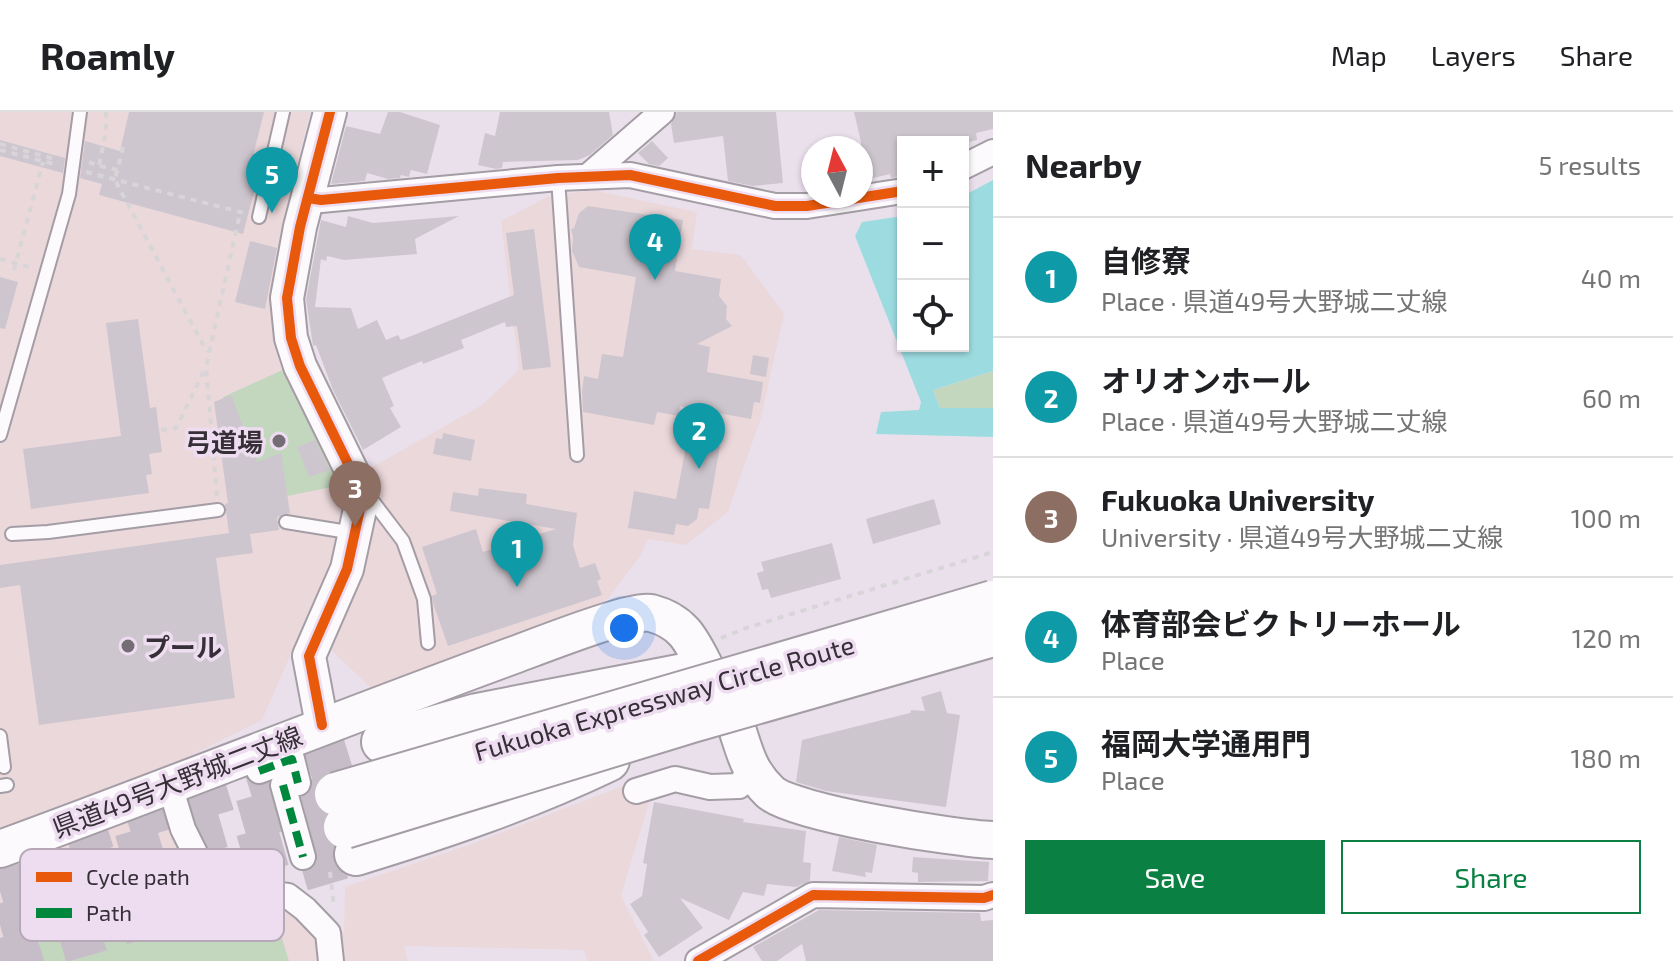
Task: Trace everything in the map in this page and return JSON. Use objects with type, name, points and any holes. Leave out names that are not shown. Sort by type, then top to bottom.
[{"type":"highway","points":[[383,742],[477,715],[993,590]]},
{"type":"highway","name":"Fukuoka Expressway Circle Route","points":[[324,808],[993,602]]},
{"type":"highway","points":[[324,808],[464,821],[731,710],[993,635]]},
{"type":"highway","name":"Fukuoka Expressway Circle Route","points":[[324,808],[692,721],[993,635]]},
{"type":"main road","name":"県道49号大野城二丈線","points":[[0,849],[322,725],[601,623],[649,611],[682,627],[731,710],[751,770],[773,795],[812,810],[906,829],[993,840]]},
{"type":"street","points":[[322,725],[309,656],[347,569],[360,509],[356,480],[300,366],[291,338],[287,298],[330,112]]},
{"type":"street","points":[[587,177],[662,112]]},
{"type":"street","points":[[969,164],[993,152]]},
{"type":"street","points":[[308,198],[321,200],[558,178],[630,175],[775,206],[807,206],[897,192]]},
{"type":"street","points":[[259,771],[292,759],[324,808],[303,857]]},
{"type":"street","points":[[636,791],[675,779],[710,787],[739,786],[751,770]]},
{"type":"street","points":[[170,786],[188,849]]},
{"type":"street","points":[[284,895],[305,909],[328,933],[331,961]]},
{"type":"street","points":[[698,961],[813,895],[984,898],[993,895]]},
{"type":"lane","points":[[0,435],[73,169],[80,112]]},
{"type":"lane","points":[[259,217],[283,112]]},
{"type":"lane","points":[[558,178],[577,455]]},
{"type":"lane","points":[[356,480],[403,541],[424,599],[428,643]]},
{"type":"lane","points":[[12,534],[218,510]]},
{"type":"lane","points":[[286,522],[355,533]]},
{"type":"lane","points":[[0,736],[4,767]]},
{"type":"path","points":[[123,147],[115,180],[209,354]]},
{"type":"path","points":[[0,150],[259,217]]},
{"type":"path","points":[[14,270],[43,162]]},
{"type":"path","points":[[99,166],[118,170]]},
{"type":"path","points":[[161,430],[176,428],[206,367],[241,212]]},
{"type":"path","points":[[0,259],[47,271]]},
{"type":"path","points":[[206,367],[218,510]]},
{"type":"path","points":[[702,659],[746,628],[993,552]]},
{"type":"shaded area","points":[[0,112],[310,112],[295,173],[279,296],[279,343],[348,514],[381,497],[360,474],[482,405],[519,370],[501,221],[547,197],[592,190],[697,212],[692,249],[741,255],[784,314],[761,418],[728,512],[686,545],[648,539],[641,555],[607,600],[375,692],[303,627],[262,720],[156,773],[182,849],[20,849],[20,941],[284,941],[284,912],[299,919],[311,936],[344,932],[345,887],[474,843],[623,786],[651,796],[621,896],[654,961],[587,961],[584,950],[404,946],[408,961],[0,961]]},
{"type":"green space","name":"弓道場","points":[[287,368],[342,485],[257,502],[223,397]]},
{"type":"green space","points":[[993,371],[993,408],[940,408],[933,390]]},
{"type":"green space","points":[[45,941],[283,941],[289,961],[0,961],[0,954]]},
{"type":"water","points":[[993,180],[993,371],[933,390],[940,408],[993,408],[993,437],[876,434],[881,412],[919,410],[921,402],[901,352],[969,352],[969,193]]},
{"type":"water","points":[[897,217],[897,342],[855,236],[862,222]]},
{"type":"building","points":[[129,112],[264,112],[252,160],[262,162],[243,234],[99,195],[102,184],[80,178],[85,141],[120,151]]},
{"type":"building","points":[[388,112],[400,112],[440,125],[427,174],[411,170],[409,177],[401,175],[400,178],[388,179],[367,173],[365,181],[331,184],[346,126],[380,134]]},
{"type":"building","points":[[500,112],[609,112],[613,135],[590,155],[578,160],[503,162],[502,168],[496,169],[478,165],[485,133],[495,136]]},
{"type":"building","points":[[677,112],[776,112],[783,183],[753,186],[728,181],[723,136],[674,143],[671,124]]},
{"type":"building","points":[[854,112],[993,112],[993,129],[976,133],[977,140],[969,142],[969,136],[897,136],[897,177],[891,178],[890,174],[873,178],[873,136],[860,136]]},
{"type":"building","points":[[0,140],[65,158],[63,173],[0,156]]},
{"type":"building","points":[[652,141],[668,158],[659,166],[649,164],[638,153]]},
{"type":"building","points":[[280,166],[292,169],[288,191],[275,188]]},
{"type":"building","points":[[588,206],[683,220],[675,271],[721,279],[719,296],[727,306],[726,319],[732,326],[697,344],[710,347],[707,372],[763,382],[760,403],[754,402],[751,419],[680,406],[679,416],[657,412],[654,425],[583,412],[584,376],[598,379],[602,354],[623,357],[636,277],[579,267],[572,251],[571,229],[579,213]]},
{"type":"building","points":[[348,216],[373,223],[459,216],[415,239],[417,254],[344,260],[327,256],[326,261],[321,259],[315,307],[351,308],[358,329],[377,320],[386,340],[398,335],[401,340],[514,295],[506,233],[534,229],[551,367],[523,370],[517,326],[506,327],[505,322],[461,340],[464,348],[382,378],[394,406],[390,408],[401,427],[363,450],[333,390],[316,345],[313,346],[306,299],[321,220],[346,227]]},
{"type":"building","points":[[250,241],[277,248],[265,309],[235,302]]},
{"type":"building","points":[[0,277],[18,282],[5,329],[0,328]]},
{"type":"building","points":[[138,319],[150,408],[156,407],[162,452],[149,454],[152,474],[146,475],[149,493],[31,509],[23,449],[121,436],[106,323]]},
{"type":"building","points":[[753,355],[769,358],[766,377],[750,374]]},
{"type":"building","name":"プール","points":[[231,395],[257,462],[281,453],[290,513],[277,517],[279,530],[250,534],[253,553],[216,558],[235,698],[39,725],[20,585],[0,588],[0,565],[229,533],[225,504],[228,503],[214,402]]},
{"type":"building","points":[[443,433],[475,440],[471,461],[433,454],[436,438],[442,439]]},
{"type":"building","points":[[315,440],[330,470],[309,477],[297,447]]},
{"type":"building","points":[[687,441],[720,446],[709,509],[699,508],[697,519],[688,526],[676,524],[674,535],[628,528],[634,491],[676,499]]},
{"type":"building","points":[[479,488],[527,494],[526,504],[577,513],[573,545],[580,568],[595,563],[601,579],[597,581],[602,595],[448,646],[433,603],[432,596],[437,594],[422,547],[476,529],[483,552],[556,529],[450,511],[453,492],[478,496]]},
{"type":"building","points":[[934,499],[941,524],[873,544],[866,519]]},
{"type":"building","points":[[832,543],[841,579],[771,598],[768,589],[762,590],[757,573],[764,571],[761,562]]},
{"type":"building","points":[[941,691],[947,713],[960,715],[946,807],[826,791],[796,782],[802,740],[910,713],[911,710],[925,711],[921,697]]},
{"type":"building","points":[[654,802],[744,819],[743,822],[806,831],[803,862],[811,863],[810,881],[796,887],[767,884],[764,896],[743,892],[729,920],[680,898],[703,928],[659,957],[644,935],[648,932],[630,904],[642,896],[647,864],[643,863]]},
{"type":"building","points":[[839,837],[877,845],[872,873],[865,872],[866,877],[832,871]]},
{"type":"building","points":[[913,857],[989,862],[988,881],[918,882],[918,873],[912,872]]},
{"type":"building","points":[[819,910],[980,913],[981,921],[993,920],[993,961],[806,961],[802,944],[777,961],[762,961],[753,947]]},
{"type":"tunnel","points":[[67,839],[383,742]]},
{"type":"tunnel","points":[[145,849],[336,794]]},
{"type":"tunnel","points":[[268,849],[345,827]]},
{"type":"tunnel","points":[[284,875],[356,854]]},
{"type":"tunnel","points":[[0,891],[20,885]]},
{"type":"tunnel","points":[[0,925],[20,919]]},
{"type":"tunnel","points":[[0,960],[64,941]]},
{"type":"marked path","points":[[259,771],[292,759],[298,783]]},
{"type":"marked path","points":[[283,785],[303,857]]},
{"type":"cycle path","points":[[322,725],[309,656],[347,569],[360,509],[356,480],[300,366],[291,338],[287,298],[300,227],[330,112]]},
{"type":"cycle path","points":[[308,198],[321,200],[558,178],[630,175],[775,206],[807,206],[897,192]]},
{"type":"cycle path","points":[[698,961],[813,895],[984,898],[993,895]]},
{"type":"place","name":"福岡大学通用門","points":[[272,213]]},
{"type":"place","name":"体育部会ビクトリーホール","points":[[655,280]]},
{"type":"place","name":"弓道場","points":[[279,441]]},
{"type":"place","name":"オリオンホール","points":[[699,469]]},
{"type":"place","name":"Fukuoka University","points":[[355,527]]},
{"type":"place","name":"自修寮","points":[[517,587]]},
{"type":"place","name":"プール","points":[[128,646]]}]
